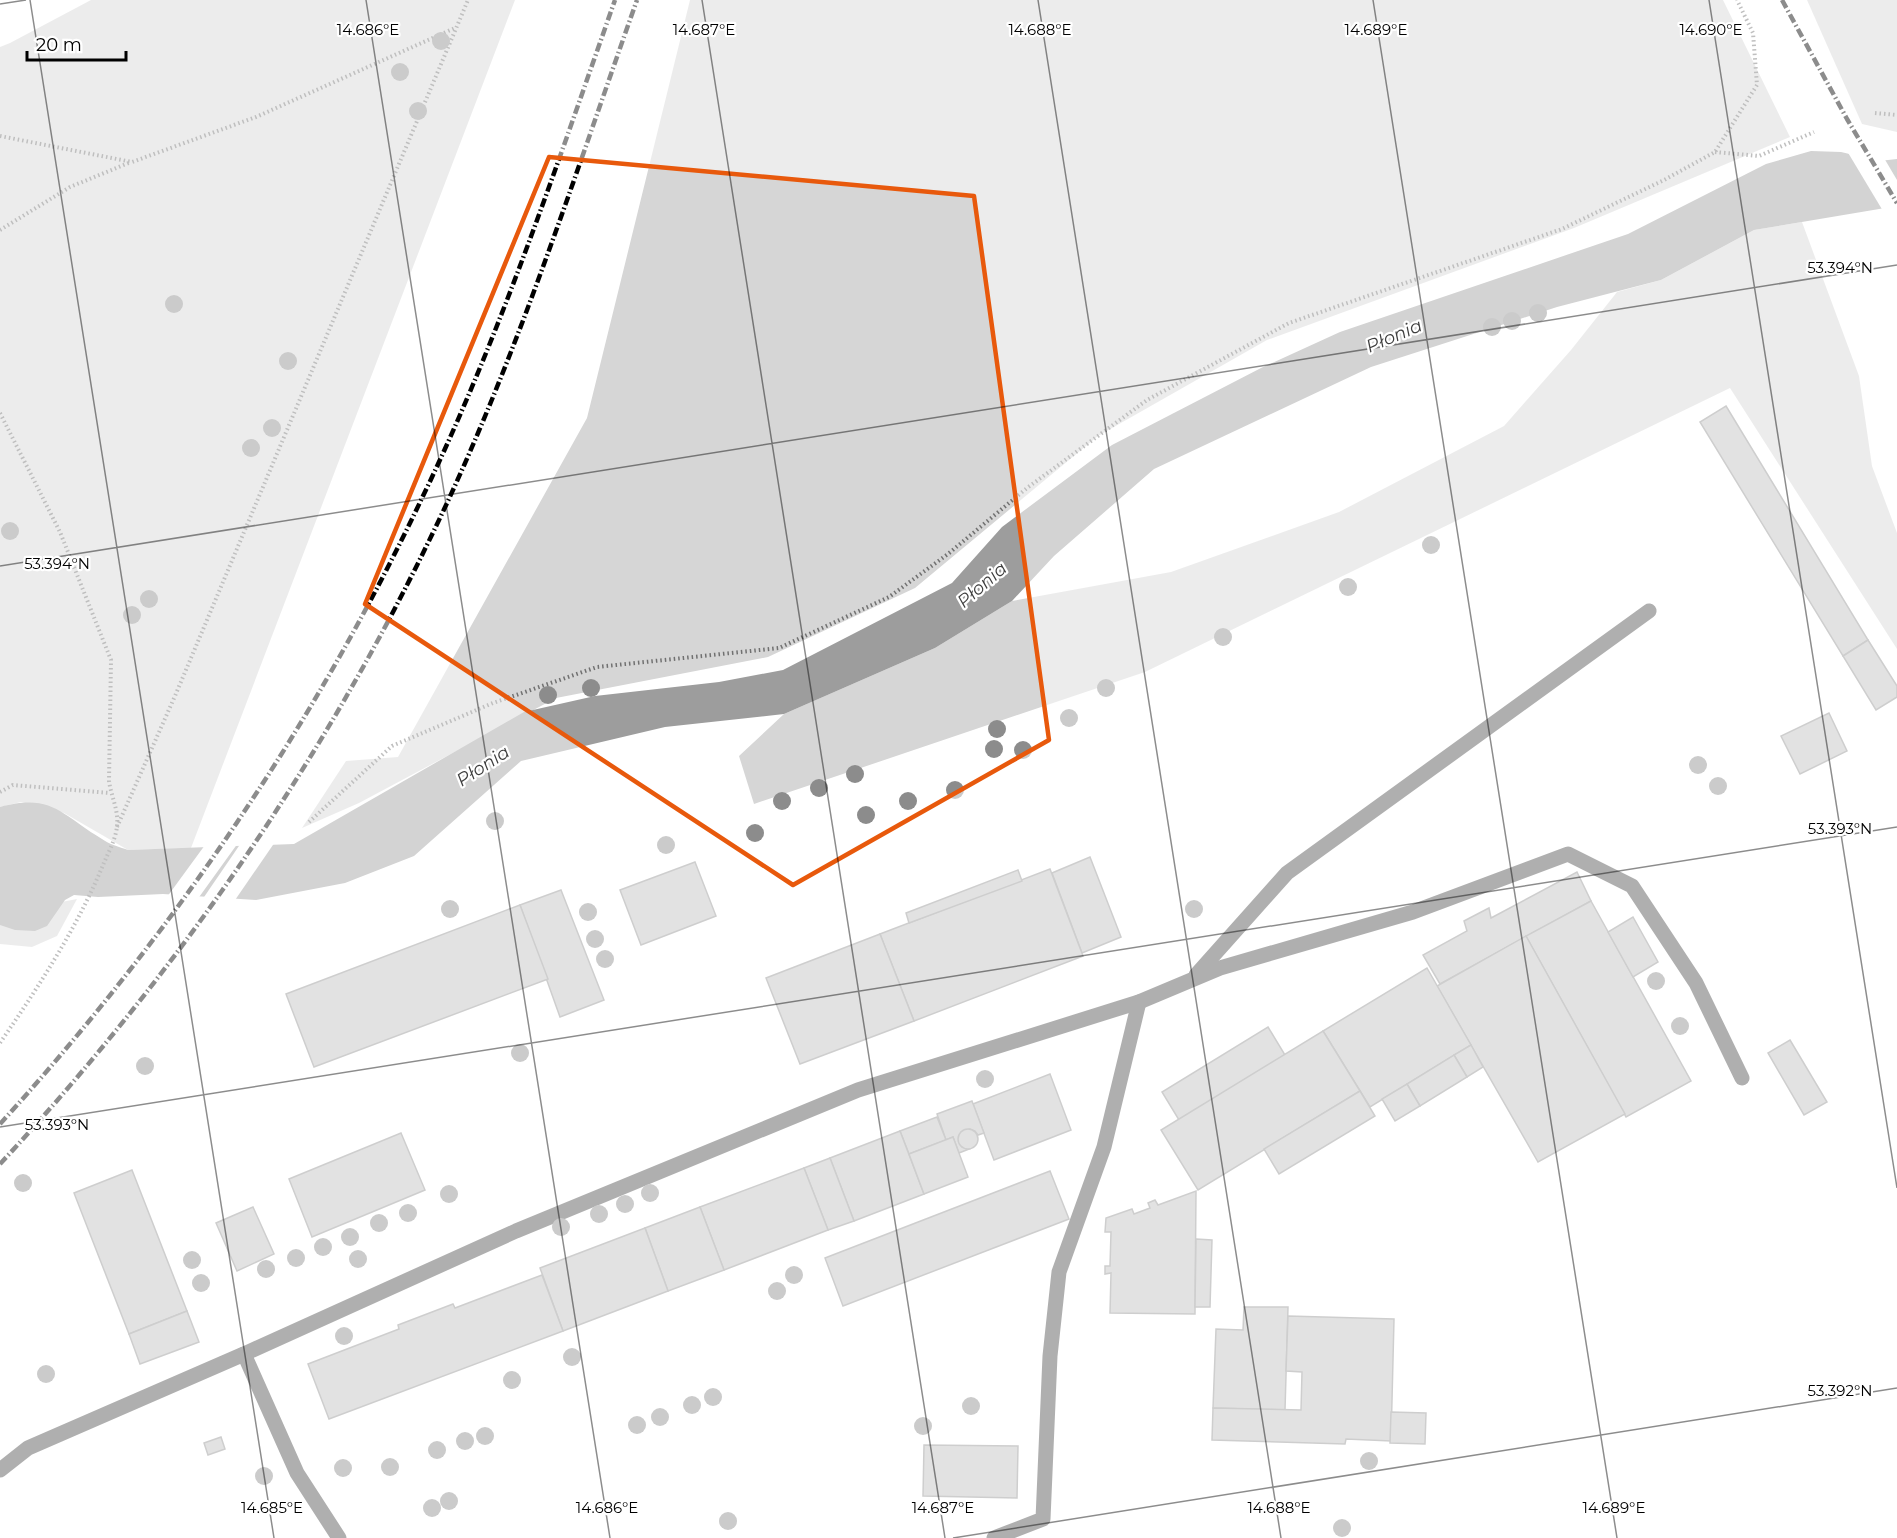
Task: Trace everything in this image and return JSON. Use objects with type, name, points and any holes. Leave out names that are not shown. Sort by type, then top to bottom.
[{"type":"lane","points":[[1192,980],[1287,873],[1649,611]]},
{"type":"lane","points":[[0,1470],[28,1448],[244,1354],[516,1231],[858,1090],[1139,1002],[1220,968],[1413,912],[1568,854],[1632,886],[1696,983],[1742,1078]]},
{"type":"lane","points":[[994,1538],[1043,1519],[1050,1356],[1059,1272],[1104,1147],[1139,1002]]},
{"type":"lane","points":[[244,1354],[297,1473],[339,1538]]},
{"type":"path","points":[[0,1043],[42,981],[90,897],[114,840],[117,827],[175,696],[468,0]]},
{"type":"path","points":[[309,822],[392,746],[493,703],[597,667],[779,648],[889,597],[948,554],[1027,488],[1147,400],[1289,323],[1562,229],[1664,180],[1715,152],[1757,85],[1753,33],[1737,0]]},
{"type":"path","points":[[0,230],[70,187],[256,117],[456,28]]},
{"type":"path","points":[[1875,113],[1897,115]]},
{"type":"path","points":[[1715,152],[1758,156],[1814,132]]},
{"type":"path","points":[[0,136],[132,162]]},
{"type":"path","points":[[0,413],[60,532],[111,660],[110,792],[117,813],[117,827]]},
{"type":"path","points":[[0,792],[13,785],[110,792]]},
{"type":"highlighted area","points":[[549,157],[974,196],[1049,740],[793,885],[365,604]]},
{"type":"shaded area","points":[[91,0],[515,0],[191,848],[128,850],[64,813],[21,802],[0,807],[0,47]]},
{"type":"shaded area","points":[[690,0],[1723,0],[1790,137],[1574,228],[1267,340],[1098,436],[915,588],[768,657],[556,698],[359,803],[302,828],[346,761],[398,757],[587,418]]},
{"type":"shaded area","points":[[1807,0],[1897,0],[1897,132],[1862,124]]},
{"type":"shaded area","points":[[1802,222],[1859,376],[1872,466],[1897,533],[1897,649],[1730,388],[1145,672],[754,804],[739,756],[784,714],[935,648],[1012,601],[1171,572],[1339,512],[1504,426],[1571,350],[1617,292],[1661,280],[1754,230]]},
{"type":"shaded area","points":[[0,897],[25,909],[77,899],[57,936],[32,947],[0,944]]},
{"type":"water","name":"Płonia","points":[[1811,151],[1841,152],[1879,161],[1897,159],[1897,206],[1754,230],[1661,280],[1557,307],[1371,367],[1154,469],[1054,556],[1012,601],[935,648],[784,714],[665,727],[521,761],[414,856],[345,883],[256,900],[163,894],[98,897],[74,895],[65,900],[47,926],[35,931],[15,930],[0,925],[0,807],[18,803],[45,805],[66,815],[105,841],[128,850],[294,844],[524,712],[595,696],[719,682],[783,670],[952,583],[1002,527],[1112,445],[1261,368],[1340,332],[1628,234],[1766,164]]},
{"type":"pier","points":[[1847,151],[1884,158],[1897,180],[1897,208],[1883,211]]},
{"type":"pier","points":[[275,842],[233,903],[202,900],[241,843]]},
{"type":"pier","points":[[238,843],[197,900],[167,897],[205,845],[232,845]]},
{"type":"building","points":[[1726,406],[1868,640],[1843,656],[1700,422]]},
{"type":"building","points":[[1868,640],[1897,686],[1897,697],[1876,710],[1843,656]]},
{"type":"building","points":[[1829,713],[1847,751],[1800,774],[1781,736]]},
{"type":"building","points":[[1090,857],[1121,937],[1082,953],[1052,873]]},
{"type":"building","points":[[695,862],[716,916],[641,945],[620,890]]},
{"type":"building","points":[[1050,869],[1083,956],[914,1021],[880,934]]},
{"type":"building","points":[[1018,870],[1022,881],[909,923],[906,913]]},
{"type":"building","points":[[1577,872],[1591,901],[1440,984],[1423,955],[1467,931],[1464,921],[1489,908],[1491,918]]},
{"type":"building","points":[[561,890],[604,1000],[560,1017],[520,905]]},
{"type":"building","points":[[1591,901],[1691,1081],[1626,1117],[1526,936]]},
{"type":"building","points":[[520,905],[548,979],[314,1067],[286,994]]},
{"type":"building","points":[[1633,917],[1658,962],[1633,977],[1608,932]]},
{"type":"building","points":[[880,934],[914,1021],[800,1064],[766,978]]},
{"type":"building","points":[[1526,936],[1625,1114],[1538,1162],[1437,986]]},
{"type":"building","points":[[1427,968],[1471,1045],[1370,1107],[1323,1031]]},
{"type":"building","points":[[1268,1027],[1285,1055],[1179,1120],[1162,1092]]},
{"type":"building","points":[[1323,1031],[1360,1091],[1198,1190],[1161,1130]]},
{"type":"building","points":[[1790,1040],[1827,1102],[1804,1115],[1768,1053]]},
{"type":"building","points":[[1471,1045],[1483,1067],[1467,1077],[1454,1055]]},
{"type":"building","points":[[1454,1055],[1467,1077],[1420,1106],[1407,1084]]},
{"type":"building","points":[[1050,1074],[1071,1130],[994,1160],[973,1104]]},
{"type":"building","points":[[1407,1084],[1420,1106],[1395,1121],[1382,1099]]},
{"type":"building","points":[[1360,1091],[1375,1116],[1279,1174],[1264,1149]]},
{"type":"building","points":[[972,1101],[984,1133],[978,1135],[970,1129],[961,1132],[959,1142],[962,1147],[969,1149],[959,1153],[953,1137],[946,1140],[937,1114]]},
{"type":"building","points":[[937,1117],[946,1140],[909,1154],[900,1131]]},
{"type":"building","points":[[968,1129],[975,1132],[978,1139],[975,1146],[968,1149],[961,1146],[958,1139],[961,1132]]},
{"type":"building","points":[[900,1131],[924,1194],[854,1221],[830,1158]]},
{"type":"building","points":[[401,1133],[425,1190],[312,1237],[289,1179]]},
{"type":"building","points":[[953,1137],[968,1177],[924,1194],[909,1154]]},
{"type":"building","points":[[830,1158],[854,1221],[828,1230],[804,1168]]},
{"type":"building","points":[[804,1168],[828,1230],[724,1270],[700,1207]]},
{"type":"building","points":[[132,1170],[187,1311],[129,1334],[74,1193]]},
{"type":"building","points":[[1050,1171],[1069,1219],[843,1306],[825,1258]]},
{"type":"building","points":[[1196,1191],[1195,1314],[1110,1313],[1111,1273],[1105,1274],[1105,1266],[1110,1266],[1111,1232],[1105,1232],[1106,1218],[1132,1209],[1134,1214],[1150,1208],[1148,1203],[1155,1200],[1158,1205]]},
{"type":"building","points":[[253,1207],[274,1254],[237,1271],[216,1223]]},
{"type":"building","points":[[700,1207],[724,1270],[668,1291],[645,1228]]},
{"type":"building","points":[[645,1228],[668,1291],[563,1331],[540,1268]]},
{"type":"building","points":[[1196,1239],[1212,1240],[1210,1307],[1195,1307]]},
{"type":"building","points":[[542,1275],[563,1331],[329,1419],[308,1364],[399,1329],[398,1325],[453,1304],[455,1308]]},
{"type":"building","points":[[1244,1307],[1288,1307],[1285,1410],[1213,1408],[1216,1329],[1243,1330]]},
{"type":"building","points":[[187,1311],[199,1342],[140,1364],[129,1334]]},
{"type":"building","points":[[1288,1316],[1394,1319],[1391,1441],[1346,1439],[1345,1444],[1212,1440],[1213,1408],[1301,1410],[1302,1372],[1286,1371]]},
{"type":"building","points":[[1391,1412],[1426,1413],[1425,1444],[1390,1443]]},
{"type":"building","points":[[221,1437],[225,1449],[208,1455],[204,1443]]},
{"type":"building","points":[[924,1445],[1018,1446],[1017,1498],[923,1496]]},
{"type":"railway","points":[[0,1124],[123,979],[235,826],[335,665],[381,581],[451,436],[502,313],[615,0]]},
{"type":"railway","points":[[0,1164],[67,1089],[192,933],[304,767],[355,681],[403,593],[447,503],[500,380],[548,254],[637,0]]},
{"type":"railway","points":[[1782,0],[1847,119],[1897,203]]}]
